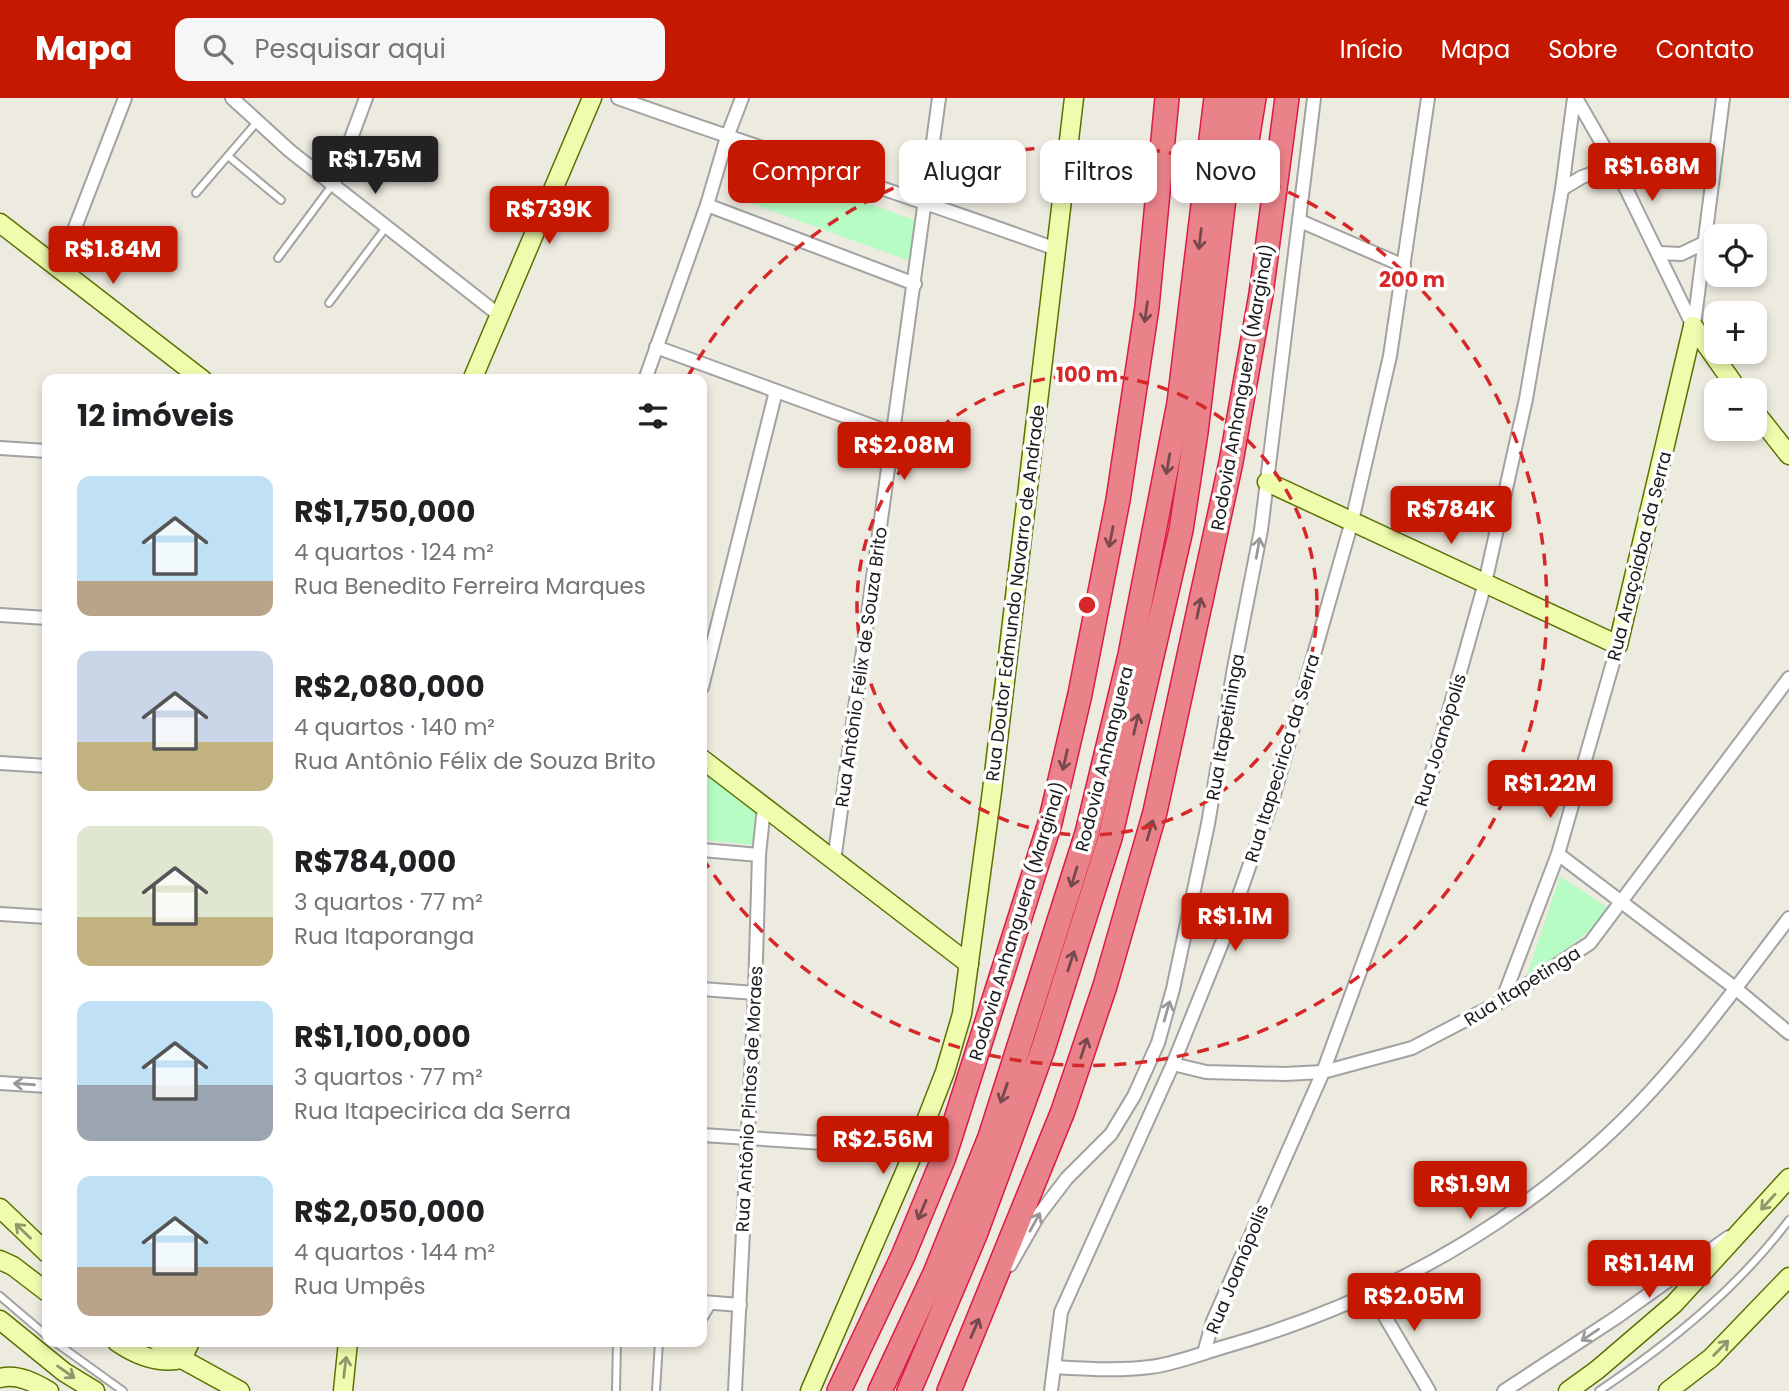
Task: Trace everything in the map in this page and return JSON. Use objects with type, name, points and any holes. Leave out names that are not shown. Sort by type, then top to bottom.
[{"type":"highway","name":"Rodovia Anhanguera (Marginal)","points":[[839,1391],[903,1256],[944,1157],[1050,823],[1080,694],[1118,500],[1147,307],[1167,98]]},
{"type":"highway","name":"Rodovia Anhanguera","points":[[880,1391],[935,1273],[989,1136],[1023,1040],[1087,833],[1130,655],[1176,416],[1216,98]]},
{"type":"highway","name":"Rodovia Anhanguera","points":[[909,1391],[975,1235],[1009,1143],[1043,1049],[1110,838],[1181,530],[1196,432],[1236,98]]},
{"type":"highway","points":[[1196,432],[1254,98]]},
{"type":"highway","name":"Rodovia Anhanguera (Marginal)","points":[[949,1391],[1063,1111],[1105,986],[1155,812],[1231,462],[1261,294],[1287,98]]},
{"type":"street","points":[[59,268],[125,98]]},
{"type":"street","points":[[232,98],[257,122],[499,315]]},
{"type":"street","points":[[334,184],[366,98]]},
{"type":"street","points":[[474,374],[592,98]]},
{"type":"street","points":[[618,98],[727,137],[899,193]]},
{"type":"street","points":[[647,374],[742,98]]},
{"type":"street","name":"Rua Antônio Félix de Souza Brito","points":[[933,140],[939,98]]},
{"type":"street","name":"Rua Doutor Edmundo Navarro de Andrade","points":[[810,1391],[915,1149],[945,1072],[962,1014],[994,777],[1074,98]]},
{"type":"street","name":"Rua Itapetininga","points":[[987,1301],[1038,1216],[1066,1178],[1111,1134],[1134,1096],[1158,1043],[1173,989],[1208,824],[1261,530],[1314,98]]},
{"type":"street","name":"Rua Itapecirica da Serra","points":[[1051,1391],[1061,1311],[1173,1064],[1226,933],[1273,798],[1352,521],[1390,356],[1428,98]]},
{"type":"street","points":[[1575,98],[1615,166],[1693,326],[1730,378]]},
{"type":"street","name":"Rua Joanópolis","points":[[1204,1353],[1213,1321],[1323,1072],[1427,789],[1485,583],[1526,399],[1575,98]]},
{"type":"street","name":"Rua Araçoiaba da Serra","points":[[1706,224],[1723,98]]},
{"type":"street","points":[[1562,189],[1582,177],[1615,166]]},
{"type":"street","name":"Rua Antônio Félix de Souza Brito","points":[[834,861],[925,203]]},
{"type":"street","points":[[930,203],[1056,249]]},
{"type":"street","points":[[707,205],[915,284]]},
{"type":"street","points":[[1300,221],[1404,266]]},
{"type":"street","points":[[0,223],[195,374]]},
{"type":"street","points":[[1658,253],[1681,254],[1704,243]]},
{"type":"street","name":"Rua Araçoiaba da Serra","points":[[1502,1001],[1558,854],[1618,645],[1693,326],[1704,243]]},
{"type":"street","points":[[656,347],[894,433]]},
{"type":"street","points":[[707,667],[776,391]]},
{"type":"street","points":[[1767,427],[1789,455]]},
{"type":"street","points":[[0,448],[42,451]]},
{"type":"street","points":[[1267,482],[1618,645]]},
{"type":"street","points":[[0,615],[42,618]]},
{"type":"street","name":"Rua Itapetinga","points":[[1173,1064],[1206,1072],[1323,1072],[1412,1048],[1502,1001],[1590,943],[1789,678]]},
{"type":"street","points":[[0,763],[42,766]]},
{"type":"street","points":[[707,764],[969,964]]},
{"type":"street","name":"Rua Antônio Pintos de Moraes","points":[[735,1391],[755,993],[759,855],[764,807]]},
{"type":"street","points":[[707,850],[759,855]]},
{"type":"street","points":[[1558,854],[1735,988],[1789,1033]]},
{"type":"street","points":[[0,914],[42,917]]},
{"type":"street","points":[[1055,1367],[1153,1367],[1299,1322],[1423,1269],[1546,1188],[1602,1140],[1688,1049],[1789,918]]},
{"type":"street","points":[[707,989],[755,993]]},
{"type":"street","points":[[0,1083],[42,1086]]},
{"type":"street","points":[[707,1135],[915,1149]]},
{"type":"street","points":[[1568,1391],[1597,1370],[1674,1304],[1789,1178]]},
{"type":"street","points":[[0,1208],[42,1248]]},
{"type":"street","points":[[1504,1391],[1617,1317],[1746,1225]]},
{"type":"street","points":[[0,1260],[13,1266],[42,1288]]},
{"type":"street","points":[[1668,1391],[1711,1358],[1789,1277]]},
{"type":"street","points":[[1371,1293],[1429,1391]]},
{"type":"street","points":[[707,1303],[740,1305]]},
{"type":"street","points":[[0,1320],[64,1372],[95,1391]]},
{"type":"street","points":[[124,1347],[150,1358],[170,1362],[186,1350],[240,1391]]},
{"type":"street","points":[[343,1391],[347,1347]]},
{"type":"street","points":[[0,1378],[16,1377],[34,1382],[49,1391]]},
{"type":"lane","points":[[197,193],[257,122]]},
{"type":"lane","points":[[228,156],[281,200]]},
{"type":"lane","points":[[278,258],[334,184]]},
{"type":"lane","points":[[329,303],[387,226]]},
{"type":"lane","points":[[1599,1391],[1643,1361],[1716,1301],[1789,1220]]},
{"type":"lane","points":[[0,1296],[42,1332]]},
{"type":"lane","points":[[62,1347],[122,1391]]},
{"type":"lane","points":[[616,1391],[617,1347]]},
{"type":"lane","points":[[656,1391],[659,1347]]},
{"type":"green space","points":[[750,203],[867,203],[914,220],[910,261]]},
{"type":"green space","points":[[707,772],[757,810],[755,845],[707,840]]},
{"type":"green space","points":[[1560,876],[1613,911],[1566,950],[1527,975]]}]
